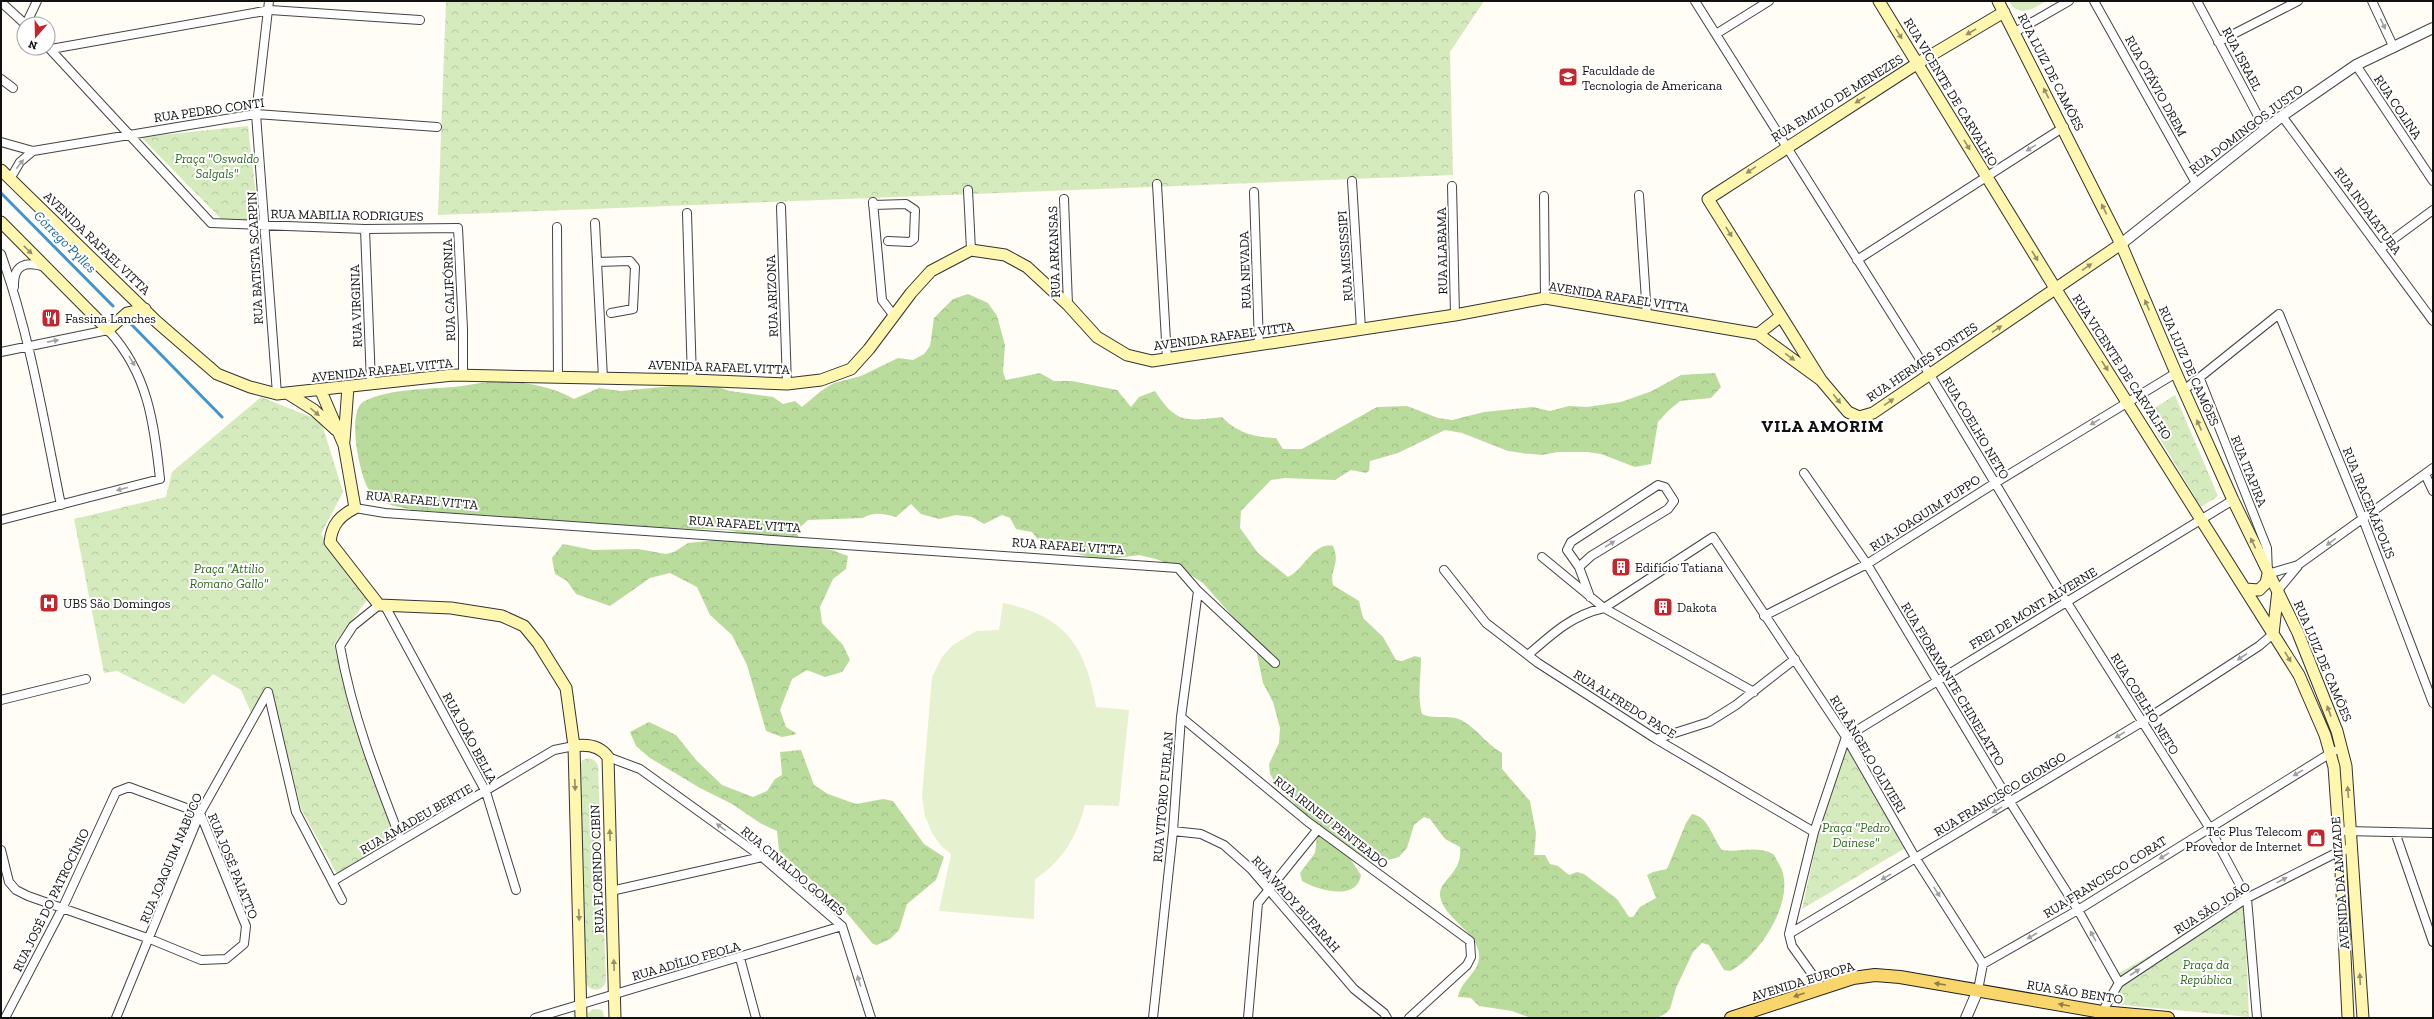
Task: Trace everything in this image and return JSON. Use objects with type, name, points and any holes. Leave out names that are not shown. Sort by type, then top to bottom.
[{"type":"main road","name":"RUA VICENTE DE CARVALHO","points":[[1879,1],[2055,288],[2203,520],[2299,675],[2312,701],[2331,753]]},
{"type":"main road","name":"RUA LUIZ DE CAMÕES","points":[[1998,1],[2064,127],[2121,244],[2176,373],[2233,500],[2268,574],[2278,590],[2312,667],[2342,747]]},
{"type":"main road","name":"RUA EMILIO DE MENEZES","points":[[1708,199],[1786,147],[1918,63],[2004,12]]},
{"type":"main road","name":"AVENIDA RAFAEL VITTA","points":[[1,170],[145,309],[218,374],[250,387],[282,394],[321,391],[371,383],[463,375],[558,376],[787,384],[821,380],[851,369],[870,349],[894,316],[931,271],[971,250],[1005,255],[1027,268],[1068,305],[1097,337],[1127,355],[1152,361],[1259,346],[1455,315],[1546,298],[1758,334],[1821,380]]},
{"type":"main road","name":"RUA HERMES FONTES","points":[[1708,199],[1821,380],[1848,412],[1859,416],[1873,413],[2121,244]]},
{"type":"main road","points":[[1,222],[108,330],[127,313],[145,309]]},
{"type":"main road","points":[[127,313],[130,294]]},
{"type":"main road","points":[[1758,334],[1781,316]]},
{"type":"main road","name":"RUA RAFAEL VITTA","points":[[344,445],[348,387]]},
{"type":"main road","name":"RUA RAFAEL VITTA","points":[[321,391],[344,445],[355,508]]},
{"type":"main road","points":[[282,394],[314,410],[340,434]]},
{"type":"main road","points":[[355,508],[342,515],[331,530],[330,542],[382,606]]},
{"type":"main road","points":[[2245,589],[2254,591],[2263,587],[2268,574]]},
{"type":"main road","points":[[2273,634],[2278,590]]},
{"type":"main road","name":"RUA FLORINDO CIBIN","points":[[382,606],[451,608],[502,616],[524,626],[538,643],[566,688],[574,746],[581,1018]]},
{"type":"main road","points":[[574,746],[584,745],[598,748],[604,751],[608,757]]},
{"type":"main road","name":"AVENIDA DA AMIZADE","points":[[2342,747],[2351,830],[2363,1018]]},
{"type":"main road","name":"AVENIDA DA AMIZADE","points":[[2331,753],[2340,851],[2348,1018]]},
{"type":"main road","name":"RUA FLORINDO CIBIN","points":[[608,757],[615,1018]]},
{"type":"main road","name":"AVENIDA EUROPA","points":[[1731,1018],[1751,1015],[1853,978],[1875,975],[1978,990]]},
{"type":"main road","name":"RUA SÃO BENTO","points":[[1978,990],[2102,1015],[2168,1018]]},
{"type":"street","points":[[29,16],[37,1]]},
{"type":"street","name":"RUA BATISTA SCARPIN","points":[[269,1],[270,10],[256,114],[266,226],[270,319],[282,394]]},
{"type":"street","name":"RUA COELHO NETO","points":[[1695,1],[1930,375],[2066,601],[2209,828],[2247,898]]},
{"type":"street","points":[[1716,34],[1769,1]]},
{"type":"street","points":[[2015,32],[2070,1]]},
{"type":"street","name":"RUA OTÁVIO DREM","points":[[2094,1],[2196,183]]},
{"type":"street","name":"RUA ISRAEL","points":[[2197,1],[2265,129]]},
{"type":"street","points":[[2218,42],[2298,1]]},
{"type":"street","points":[[2372,1],[2394,48]]},
{"type":"street","points":[[1,2],[16,16]]},
{"type":"street","points":[[56,47],[270,10],[420,20]]},
{"type":"street","name":"RUA DOMINGOS JUSTO","points":[[2121,244],[2282,116],[2356,65],[2433,29]]},
{"type":"street","points":[[56,56],[128,134]]},
{"type":"street","name":"RUA COLINA","points":[[2356,65],[2433,181]]},
{"type":"street","points":[[1,79],[13,88]]},
{"type":"street","name":"RUA PEDRO CONTI","points":[[1,142],[33,151],[128,134],[256,114],[437,127]]},
{"type":"street","name":"RUA INDAIATUBA","points":[[2282,116],[2433,321]]},
{"type":"street","points":[[1857,260],[2064,127]]},
{"type":"street","name":"RUA MABILIA RODRIGUES","points":[[128,134],[211,223],[365,229],[458,228]]},
{"type":"street","points":[[10,179],[20,162],[33,151]]},
{"type":"street","name":"RUA MISSISSIPI","points":[[1352,181],[1361,329]]},
{"type":"street","points":[[1157,184],[1167,358]]},
{"type":"street","name":"RUA ALABAMA","points":[[1452,186],[1455,315]]},
{"type":"street","points":[[968,190],[971,250]]},
{"type":"street","name":"RUA NEVADA","points":[[1254,192],[1259,346]]},
{"type":"street","points":[[1639,195],[1647,316]]},
{"type":"street","points":[[1544,196],[1546,298]]},
{"type":"street","name":"RUA ARKANSAS","points":[[1064,199],[1068,305]]},
{"type":"street","points":[[888,241],[910,242],[914,239],[915,210],[906,204],[873,203],[882,300],[894,316]]},
{"type":"street","name":"RUA ARIZONA","points":[[781,207],[787,384]]},
{"type":"street","points":[[2380,249],[2433,210]]},
{"type":"street","points":[[687,213],[692,380]]},
{"type":"street","points":[[595,223],[603,378]]},
{"type":"street","points":[[557,227],[558,376]]},
{"type":"street","name":"RUA CALIFÓRNIA","points":[[458,228],[464,329],[463,375]]},
{"type":"street","name":"RUA VIRGINIA","points":[[365,229],[371,383]]},
{"type":"street","points":[[1,254],[15,292],[28,346],[61,505]]},
{"type":"street","points":[[597,262],[630,260],[635,267],[633,309],[610,313]]},
{"type":"street","points":[[15,292],[15,275],[18,269],[30,264],[45,267]]},
{"type":"street","name":"RUA IRACEMÁPOLIS","points":[[2200,379],[2279,314],[2363,519],[2433,703]]},
{"type":"street","points":[[1,352],[108,330],[134,363],[144,391],[154,423],[160,479],[1,520]]},
{"type":"street","name":"RUA JOAQUIM PUPPO","points":[[1764,616],[1867,564],[1995,483],[2176,373]]},
{"type":"street","points":[[2184,390],[2200,379]]},
{"type":"street","name":"RUA ITAPIRA","points":[[2200,379],[2267,548],[2268,574]]},
{"type":"street","points":[[2278,590],[2298,565],[2433,468]]},
{"type":"street","name":"RUA FIORAVANTE CHINELATTO","points":[[1804,473],[1867,564],[1936,682],[2078,910],[2119,983]]},
{"type":"street","points":[[2425,474],[2433,491]]},
{"type":"street","points":[[1579,567],[1591,556],[1668,509],[1674,501],[1664,487],[1658,485],[1572,542],[1567,550],[1579,567],[1590,597]]},
{"type":"street","name":"FREI DE MONT ALVERNE","points":[[1846,737],[2066,601],[2203,520],[2233,500]]},
{"type":"street","name":"RUA RAFAEL VITTA","points":[[355,508],[393,514],[1178,568],[1192,581],[1198,591]]},
{"type":"street","name":"RUA ÂNGELO OLIVIERI","points":[[1604,608],[1713,537],[1764,616],[1795,659],[1846,737],[1916,859],[1983,964]]},
{"type":"street","points":[[1542,557],[1604,608],[1754,692]]},
{"type":"street","points":[[2268,574],[2298,565]]},
{"type":"street","name":"RUA ALFREDO PACE","points":[[1444,570],[1486,623],[1528,655],[1656,739],[1814,832]]},
{"type":"street","points":[[1198,591],[1275,663]]},
{"type":"street","name":"RUA VITÓRIO FURLAN","points":[[1153,1018],[1173,831],[1181,717],[1198,591]]},
{"type":"street","points":[[382,606],[352,626],[340,646],[348,690],[369,759],[401,840]]},
{"type":"street","name":"RUA JOÃO BELLA","points":[[382,606],[486,792],[516,890]]},
{"type":"street","points":[[1528,655],[1556,631],[1584,612],[1604,608]]},
{"type":"street","name":"RUA FRANCISCO GIONGO","points":[[1789,934],[2142,722],[2259,646],[2273,634]]},
{"type":"street","points":[[1656,739],[1709,722],[1754,692],[1795,659]]},
{"type":"street","points":[[1,700],[86,679]]},
{"type":"street","name":"RUA JOAQUIM NABUCO","points":[[116,1018],[150,939],[200,813],[267,693],[270,692],[296,812],[332,881]]},
{"type":"street","name":"RUA IRINEU PENTEADO","points":[[1181,717],[1318,829],[1470,941],[1471,957],[1467,965],[1409,1018]]},
{"type":"street","points":[[1822,988],[1792,946],[1789,934],[1814,832],[1846,737]]},
{"type":"street","name":"RUA AMADEU BERTIE","points":[[332,881],[486,792],[554,750],[574,746]]},
{"type":"street","name":"RUA FRANCISCO CORAT","points":[[1983,964],[2078,910],[2342,747]]},
{"type":"street","name":"RUA CINALDO GOMES","points":[[608,757],[640,769],[762,857],[842,926],[871,1018]]},
{"type":"street","name":"RUA JOSÉ PAIATTO","points":[[116,792],[129,787],[200,813],[246,926],[244,944],[226,959],[201,960],[150,939]]},
{"type":"street","name":"RUA JOSÉ DO PATROCÍNIO","points":[[5,1018],[63,907],[116,792]]},
{"type":"street","points":[[1248,1018],[1258,903],[1318,829]]},
{"type":"street","points":[[2338,831],[2351,830],[2433,833]]},
{"type":"street","name":"RUA WADY BUFARAH","points":[[1173,831],[1201,834],[1224,845],[1252,869],[1354,989],[1384,1013],[1387,1018]]},
{"type":"street","points":[[2395,832],[2433,942]]},
{"type":"street","name":"RUA SÃO JOÃO","points":[[2102,1015],[2119,983],[2247,898],[2340,851],[2352,848]]},
{"type":"street","points":[[1,850],[9,882],[16,890],[28,896],[63,907],[150,939]]},
{"type":"street","points":[[611,891],[762,857]]},
{"type":"street","points":[[332,881],[342,900]]},
{"type":"street","points":[[2247,898],[2257,1018]]},
{"type":"street","name":"RUA ADÍLIO FEOLA","points":[[536,1018],[740,958],[842,926]]},
{"type":"street","points":[[740,958],[756,1018]]},
{"type":"street","points":[[1966,1018],[1978,990],[1983,964]]},
{"type":"green space","points":[[446,1],[1484,1],[1450,52],[1453,175],[438,215]]},
{"type":"green space","points":[[2009,1],[2046,1],[2031,9],[2021,11],[2017,10]]},
{"type":"green space","name":"Praça \"Oswaldo Salgals\"","points":[[248,126],[259,223],[224,222],[141,137]]},
{"type":"green space","points":[[968,294],[988,303],[997,316],[1005,345],[1003,372],[1006,380],[1040,373],[1054,381],[1072,381],[1117,390],[1131,407],[1139,397],[1155,391],[1169,410],[1176,415],[1191,419],[1222,417],[1234,427],[1246,433],[1260,437],[1276,438],[1283,449],[1302,449],[1377,407],[1407,406],[1438,418],[1452,420],[1484,412],[1533,407],[1550,411],[1569,406],[1587,407],[1621,402],[1652,391],[1681,375],[1715,373],[1721,387],[1711,398],[1680,401],[1658,422],[1651,464],[1635,467],[1601,454],[1587,452],[1558,452],[1542,455],[1508,451],[1462,433],[1445,430],[1398,453],[1370,461],[1369,471],[1366,473],[1351,470],[1335,480],[1285,478],[1271,480],[1241,511],[1240,528],[1258,553],[1288,577],[1299,569],[1314,552],[1326,546],[1333,546],[1336,557],[1332,575],[1333,585],[1359,601],[1363,618],[1383,637],[1396,660],[1402,661],[1415,656],[1421,658],[1419,693],[1422,714],[1431,717],[1452,717],[1461,720],[1502,753],[1502,769],[1530,801],[1536,833],[1534,855],[1545,855],[1550,864],[1558,866],[1569,875],[1577,872],[1584,874],[1617,899],[1629,917],[1633,917],[1640,907],[1656,898],[1647,875],[1667,869],[1686,823],[1692,814],[1698,816],[1710,828],[1722,850],[1767,851],[1773,854],[1779,864],[1784,877],[1784,893],[1780,909],[1764,940],[1741,964],[1730,971],[1724,970],[1709,945],[1702,943],[1693,952],[1676,988],[1670,1009],[1665,1014],[1657,1018],[1531,1018],[1512,1011],[1479,1006],[1471,998],[1458,997],[1462,987],[1476,967],[1479,957],[1478,948],[1474,940],[1448,912],[1440,896],[1440,890],[1458,864],[1460,847],[1445,839],[1430,819],[1424,817],[1414,825],[1407,848],[1399,857],[1380,862],[1359,857],[1349,857],[1361,875],[1358,883],[1352,889],[1336,892],[1317,888],[1302,881],[1300,873],[1315,853],[1317,836],[1301,810],[1278,787],[1270,774],[1269,764],[1279,743],[1280,728],[1273,702],[1263,683],[1256,649],[1243,628],[1203,583],[1181,569],[1156,559],[1139,555],[1103,560],[1043,546],[1032,532],[1016,529],[1010,518],[1002,515],[984,524],[972,517],[956,515],[939,519],[921,514],[911,504],[896,517],[883,514],[871,514],[863,518],[808,520],[795,532],[805,546],[832,550],[848,556],[846,569],[833,579],[820,607],[822,623],[843,645],[850,660],[842,672],[825,677],[807,670],[792,679],[780,710],[786,727],[797,734],[782,737],[766,731],[747,665],[732,635],[710,615],[697,587],[670,573],[650,578],[610,606],[576,594],[567,581],[555,574],[552,558],[563,544],[593,550],[638,549],[666,554],[674,552],[688,543],[758,536],[727,530],[656,528],[413,510],[382,502],[377,499],[368,489],[364,477],[355,433],[358,409],[363,402],[383,394],[407,390],[453,387],[484,382],[510,382],[533,384],[565,394],[574,399],[599,388],[620,391],[673,386],[715,386],[730,391],[773,397],[783,404],[795,401],[802,407],[821,391],[834,383],[861,376],[898,358],[913,360],[924,354],[930,346],[934,318],[953,299]]},
{"type":"green space","points":[[2175,395],[2218,496],[2201,507],[2145,414]]},
{"type":"green space","name":"Praça \"Attilio Romano Gallo\"","points":[[261,397],[321,421],[343,492],[321,534],[367,600],[334,644],[361,733],[401,840],[337,874],[301,809],[271,687],[253,717],[241,690],[213,674],[184,704],[117,671],[104,673],[74,519],[166,497],[172,472]]},
{"type":"green space","points":[[1003,603],[1043,616],[1069,637],[1079,651],[1086,667],[1092,686],[1096,707],[1129,710],[1119,806],[1085,805],[1078,827],[1068,847],[1054,864],[1035,879],[1034,919],[939,911],[951,854],[941,846],[932,833],[925,816],[922,796],[932,677],[942,657],[953,645],[976,631],[999,630]]},
{"type":"green space","points":[[649,722],[676,735],[696,760],[722,785],[753,797],[767,791],[775,779],[782,775],[780,752],[801,750],[814,785],[828,794],[856,804],[883,799],[893,801],[924,844],[944,857],[936,880],[907,904],[899,930],[890,939],[877,945],[873,944],[835,899],[799,870],[779,850],[777,831],[760,823],[732,804],[700,788],[650,758],[636,746],[630,732]]},
{"type":"green space","name":"Praça \"Pedro Dainese\"","points":[[1847,746],[1907,847],[1802,909],[1829,787]]},
{"type":"green space","points":[[589,758],[594,760],[598,765],[606,980],[603,987],[598,990],[591,989],[586,984],[580,765],[583,760]]},
{"type":"green space","name":"Praça da República","points":[[2244,904],[2249,1017],[2102,1003],[2117,974]]},
{"type":"green space","points":[[593,1009],[602,1010],[605,1018],[587,1018],[588,1013]]},
{"type":"waterway","name":"Córrego Pylles","points":[[1,193],[113,306]]},
{"type":"waterway","name":"Córrego Pylles","points":[[131,324],[222,417]]},
{"type":"place","name":"Faculdade de Tecnologia de Americana","points":[[1568,77]]},
{"type":"place","name":"Fassina Lanches","points":[[51,318]]},
{"type":"place","name":"Edifício Tatiana","points":[[1621,567]]},
{"type":"place","name":"UBS São Domingos","points":[[49,603]]},
{"type":"place","name":"Dakota","points":[[1663,607]]},
{"type":"place","name":"Tec Plus Telecom Provedor de Internet","points":[[2316,838]]},
{"type":"district","name":"VILA AMORIM","points":[[1823,426]]}]
